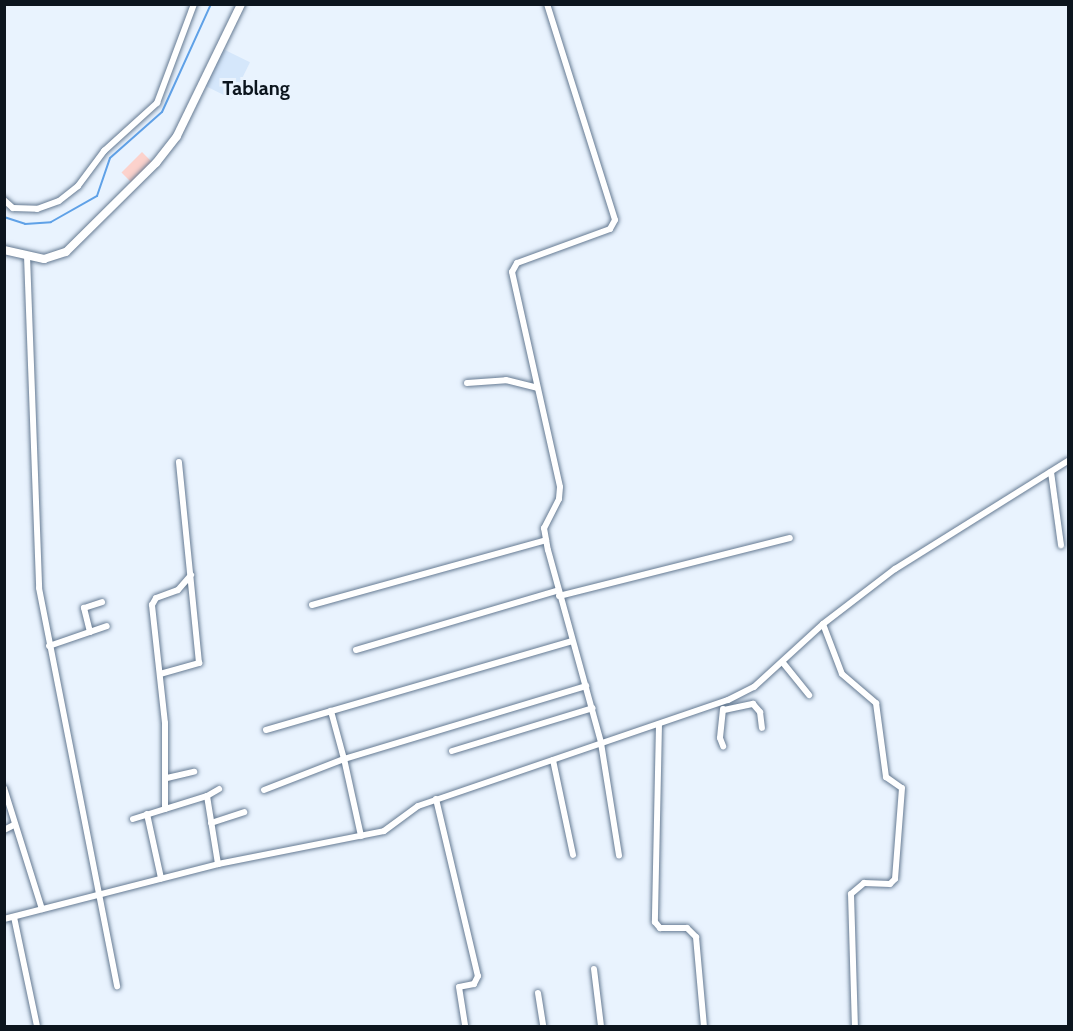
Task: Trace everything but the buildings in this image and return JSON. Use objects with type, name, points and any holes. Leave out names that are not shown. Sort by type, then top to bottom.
[{"type":"street","points":[[4,200],[13,208],[37,209],[59,201],[78,186],[104,151],[157,103],[194,4]]},
{"type":"street","points":[[4,250],[51,259],[66,252],[156,163],[177,136],[241,4]]},
{"type":"street","points":[[547,4],[615,220],[610,229],[513,267],[560,493],[546,520],[546,540],[558,593],[602,743],[619,856]]},
{"type":"street","points":[[27,256],[39,588],[97,895],[117,986]]},
{"type":"street","points":[[467,383],[513,381],[537,388]]},
{"type":"street","points":[[160,674],[199,663],[179,462]]},
{"type":"street","points":[[4,919],[218,864],[384,831],[418,806],[436,799],[721,702],[754,687],[784,664],[823,624],[931,544],[1068,462]]},
{"type":"street","points":[[1051,472],[1061,545]]},
{"type":"street","points":[[356,650],[558,593],[790,538]]},
{"type":"street","points":[[312,605],[546,540]]},
{"type":"street","points":[[165,809],[167,778],[160,674],[152,605],[156,598],[178,590],[191,575]]},
{"type":"street","points":[[90,632],[84,608],[102,602]]},
{"type":"street","points":[[823,624],[842,674],[876,703],[886,777],[902,788],[895,879],[890,884],[864,883],[850,894],[855,1026]]},
{"type":"street","points":[[49,646],[107,626]]},
{"type":"street","points":[[266,730],[572,641]]},
{"type":"street","points":[[784,664],[809,695]]},
{"type":"street","points":[[264,790],[344,759],[586,686]]},
{"type":"street","points":[[721,702],[724,710],[720,738],[723,746]]},
{"type":"street","points":[[724,710],[753,704],[760,712],[762,728]]},
{"type":"street","points":[[452,751],[593,708]]},
{"type":"street","points":[[331,711],[361,837]]},
{"type":"street","points":[[659,724],[656,922],[660,928],[687,928],[696,937],[704,1026]]},
{"type":"street","points":[[553,760],[573,855]]},
{"type":"street","points":[[167,778],[194,772]]},
{"type":"street","points":[[4,788],[6,805],[42,909]]},
{"type":"street","points":[[133,819],[207,796],[219,789]]},
{"type":"street","points":[[207,796],[218,864]]},
{"type":"street","points":[[436,799],[478,976],[474,984],[459,987],[465,1026]]},
{"type":"street","points":[[212,823],[244,812]]},
{"type":"street","points":[[147,814],[161,878]]},
{"type":"street","points":[[4,830],[14,825]]},
{"type":"street","points":[[14,917],[37,1026]]},
{"type":"street","points":[[594,969],[601,1026]]},
{"type":"street","points":[[538,993],[543,1026]]},
{"type":"shaded area","points":[[223,49],[250,62],[232,99],[205,86]]},
{"type":"shaded area","points":[[142,152],[152,162],[131,182],[121,173]]},
{"type":"waterway","points":[[4,217],[25,224],[51,222],[97,196],[110,158],[162,112],[211,4]]},
{"type":"district","name":"Tablang","points":[[256,88]]}]
